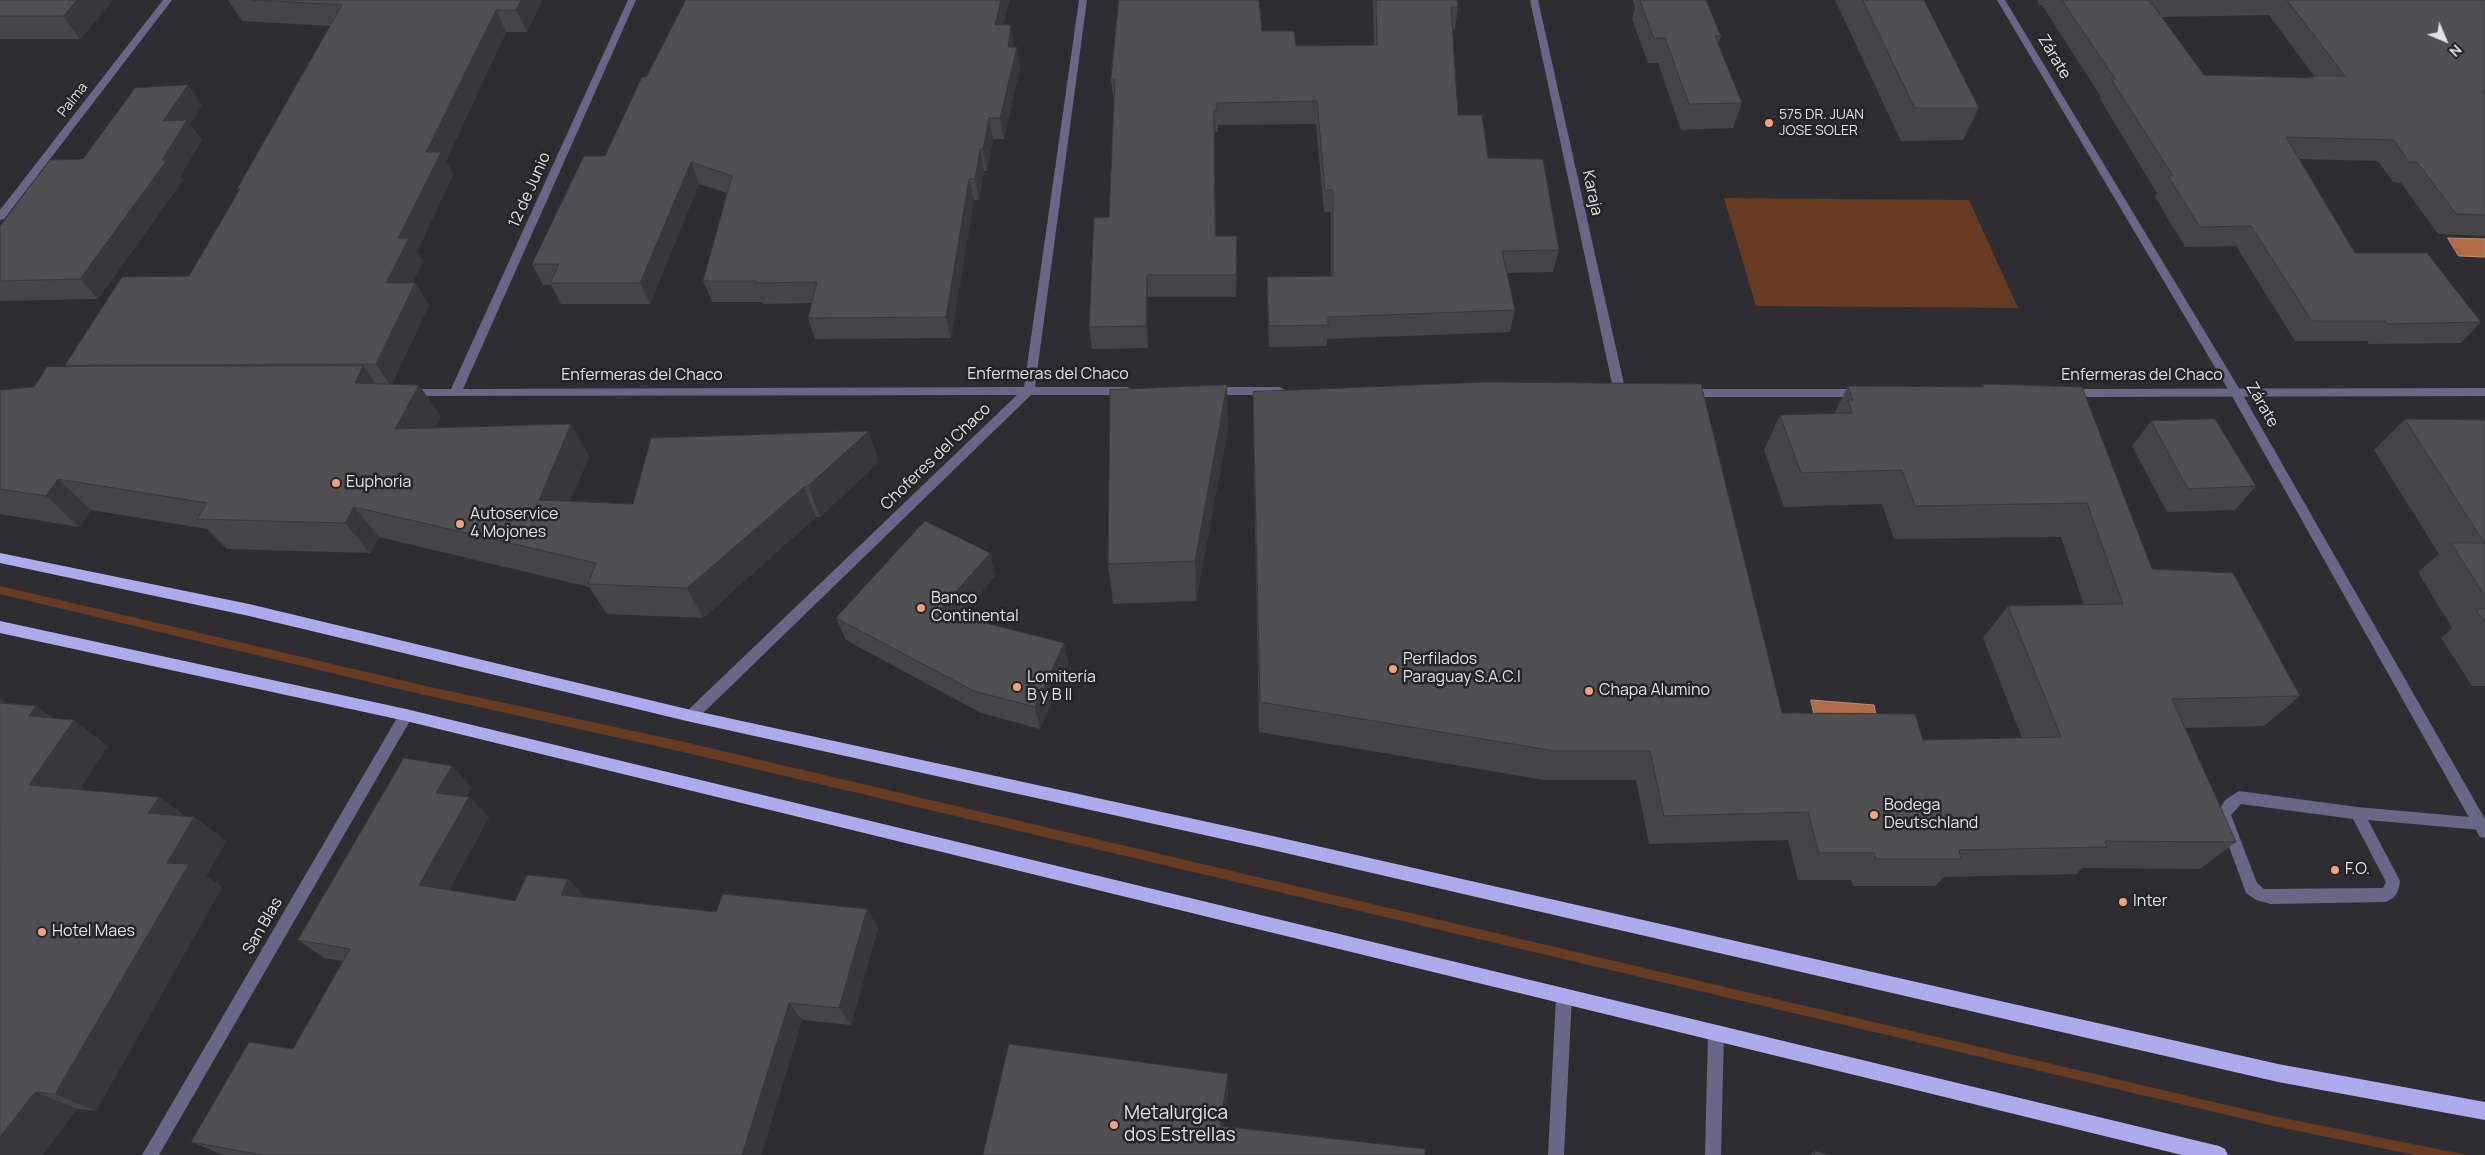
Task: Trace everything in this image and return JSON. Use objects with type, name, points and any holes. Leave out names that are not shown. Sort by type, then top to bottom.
[{"type":"highway","points":[[0,558],[249,610],[691,716],[1277,844],[2278,1073],[2485,1111]]},
{"type":"highway","points":[[0,627],[406,715],[2219,1155]]},
{"type":"street","name":"Palma","points":[[0,217],[168,0]]},
{"type":"street","name":"12 de Junio","points":[[455,393],[632,0]]},
{"type":"street","points":[[1029,391],[1083,0]]},
{"type":"street","name":"Karaja","points":[[1534,0],[1620,392]]},
{"type":"street","name":"Zárate","points":[[2001,0],[2236,393],[2483,828]]},
{"type":"street","name":"Choferes del Chaco","points":[[691,716],[1029,391]]},
{"type":"street","name":"Enfermeras del Chaco","points":[[396,393],[1137,391]]},
{"type":"street","points":[[1196,391],[1295,392]]},
{"type":"street","points":[[1680,392],[1879,392]]},
{"type":"street","name":"Enfermeras del Chaco","points":[[2057,392],[2485,392]]},
{"type":"street","name":"San Blas","points":[[150,1155],[406,715]]},
{"type":"street","points":[[2357,813],[2392,881],[2392,889],[2386,895],[2270,897],[2261,894],[2251,888],[2224,814],[2230,804],[2239,797],[2483,828]]},
{"type":"street","points":[[1556,1155],[1564,996]]},
{"type":"street","points":[[1713,1155],[1716,1033]]},
{"type":"shaded area","points":[[1724,198],[1969,200],[2018,308],[1756,306]]},
{"type":"shaded area","points":[[2448,238],[2485,239],[2485,257],[2459,256]]},
{"type":"shaded area","points":[[0,586],[426,686],[684,742],[2273,1116],[2467,1155],[2415,1155],[2274,1126],[679,751],[420,694],[0,594]]},
{"type":"shaded area","points":[[1811,700],[1874,705],[1878,727],[1817,726]]},
{"type":"building","points":[[0,0],[77,0],[63,16],[0,16]]},
{"type":"building","points":[[252,0],[521,0],[516,10],[496,10],[426,152],[441,152],[398,238],[409,238],[386,283],[415,283],[376,364],[65,365],[122,277],[189,276],[240,189],[237,189],[342,5]]},
{"type":"building","points":[[686,0],[1001,0],[995,25],[1011,25],[1008,47],[1017,47],[1000,118],[989,118],[983,149],[980,149],[975,179],[969,179],[946,317],[808,318],[817,282],[755,283],[756,281],[703,281],[732,176],[691,162],[640,283],[550,283],[559,264],[532,264],[584,156],[605,156],[642,77],[646,77]]},
{"type":"building","points":[[1119,0],[1259,0],[1262,31],[1294,31],[1296,46],[1377,45],[1376,0],[1457,0],[1458,7],[1451,7],[1458,115],[1482,115],[1488,158],[1543,159],[1559,250],[1502,251],[1515,310],[1328,317],[1328,325],[1269,326],[1267,277],[1333,276],[1333,190],[1325,190],[1317,101],[1217,103],[1217,110],[1214,110],[1215,236],[1237,236],[1236,275],[1147,275],[1146,326],[1089,327],[1094,218],[1109,217],[1115,80],[1111,80]]},
{"type":"building","points":[[1640,0],[1706,0],[1721,36],[1715,36],[1742,103],[1689,104],[1665,38],[1654,38]]},
{"type":"building","points":[[1863,0],[1924,0],[1979,108],[1915,108]]},
{"type":"building","points":[[2062,0],[2149,0],[2204,75],[2313,78],[2311,76],[2345,76],[2287,0],[2485,0],[2485,91],[2483,91],[2485,94],[2485,215],[2456,214],[2417,162],[2409,162],[2394,140],[2286,137],[2355,253],[2427,253],[2481,322],[2388,324],[2385,321],[2312,321],[2251,226],[2200,227],[2168,176],[2173,176],[2111,79],[2115,79]]},
{"type":"building","points":[[188,85],[163,121],[187,120],[162,160],[167,160],[80,279],[0,281],[0,226],[50,160],[83,159],[135,88]]},
{"type":"building","points":[[363,366],[355,383],[419,385],[395,429],[571,424],[539,500],[633,504],[651,438],[869,431],[808,486],[804,487],[687,588],[588,584],[596,563],[354,507],[345,523],[197,519],[207,503],[58,479],[46,496],[0,489],[0,390],[34,387],[47,367]]},
{"type":"building","points":[[1488,382],[1701,384],[1782,713],[1915,714],[1923,740],[2061,737],[2008,606],[2123,604],[2087,503],[1915,506],[1902,470],[1801,473],[1780,415],[1852,413],[1848,400],[1853,400],[1848,386],[1984,387],[1983,384],[2082,387],[2152,569],[2233,573],[2300,696],[2172,699],[2236,842],[2105,841],[2107,847],[1959,850],[1961,859],[1876,859],[1874,853],[1819,853],[1808,812],[1664,816],[1650,751],[1555,751],[1260,702],[1253,392]]},
{"type":"building","points":[[1227,385],[1195,561],[1108,564],[1110,390]]},
{"type":"building","points":[[2215,419],[2256,486],[2188,489],[2151,421]]},
{"type":"building","points":[[2405,419],[2485,420],[2485,596],[2451,543],[2484,543]]},
{"type":"building","points":[[925,521],[990,553],[939,611],[1064,643],[1035,707],[974,691],[836,618]]},
{"type":"building","points":[[2485,609],[2485,623],[2476,610]]},
{"type":"building","points":[[0,703],[36,706],[29,716],[74,720],[29,785],[159,797],[148,813],[194,817],[167,863],[189,864],[55,1094],[35,1092],[0,1137]]},
{"type":"building","points":[[404,758],[452,766],[436,793],[469,797],[419,885],[515,901],[527,875],[568,879],[561,895],[716,912],[723,894],[867,909],[839,1008],[789,1003],[742,1155],[262,1155],[191,1142],[249,1042],[293,1049],[350,949],[298,940]]},
{"type":"building","name":"Metalurgica dos Estrellas","points":[[1009,1044],[1228,1074],[1220,1126],[1425,1149],[1425,1155],[983,1155]]},
{"type":"building","points":[[1815,1151],[1830,1155],[1815,1155]]},
{"type":"place","name":"575 DR. JUAN JOSE SOLER","points":[[1769,123]]},
{"type":"place","name":"Euphoria","points":[[336,483]]},
{"type":"place","name":"Autoservice 4 Mojones","points":[[460,524]]},
{"type":"place","name":"Banco Continental","points":[[921,608]]},
{"type":"place","name":"Perfilados Paraguay S.A.C.I","points":[[1393,669]]},
{"type":"place","name":"Lomitería B y B II","points":[[1017,687]]},
{"type":"place","name":"Chapa Alumino","points":[[1589,691]]},
{"type":"place","name":"Bodega Deutschland","points":[[1874,815]]},
{"type":"place","name":"F.O.","points":[[2335,870]]},
{"type":"place","name":"Inter","points":[[2123,902]]},
{"type":"place","name":"Hotel Maes","points":[[42,932]]},
{"type":"place","name":"Metalurgica dos Estrellas","points":[[1114,1125]]}]
